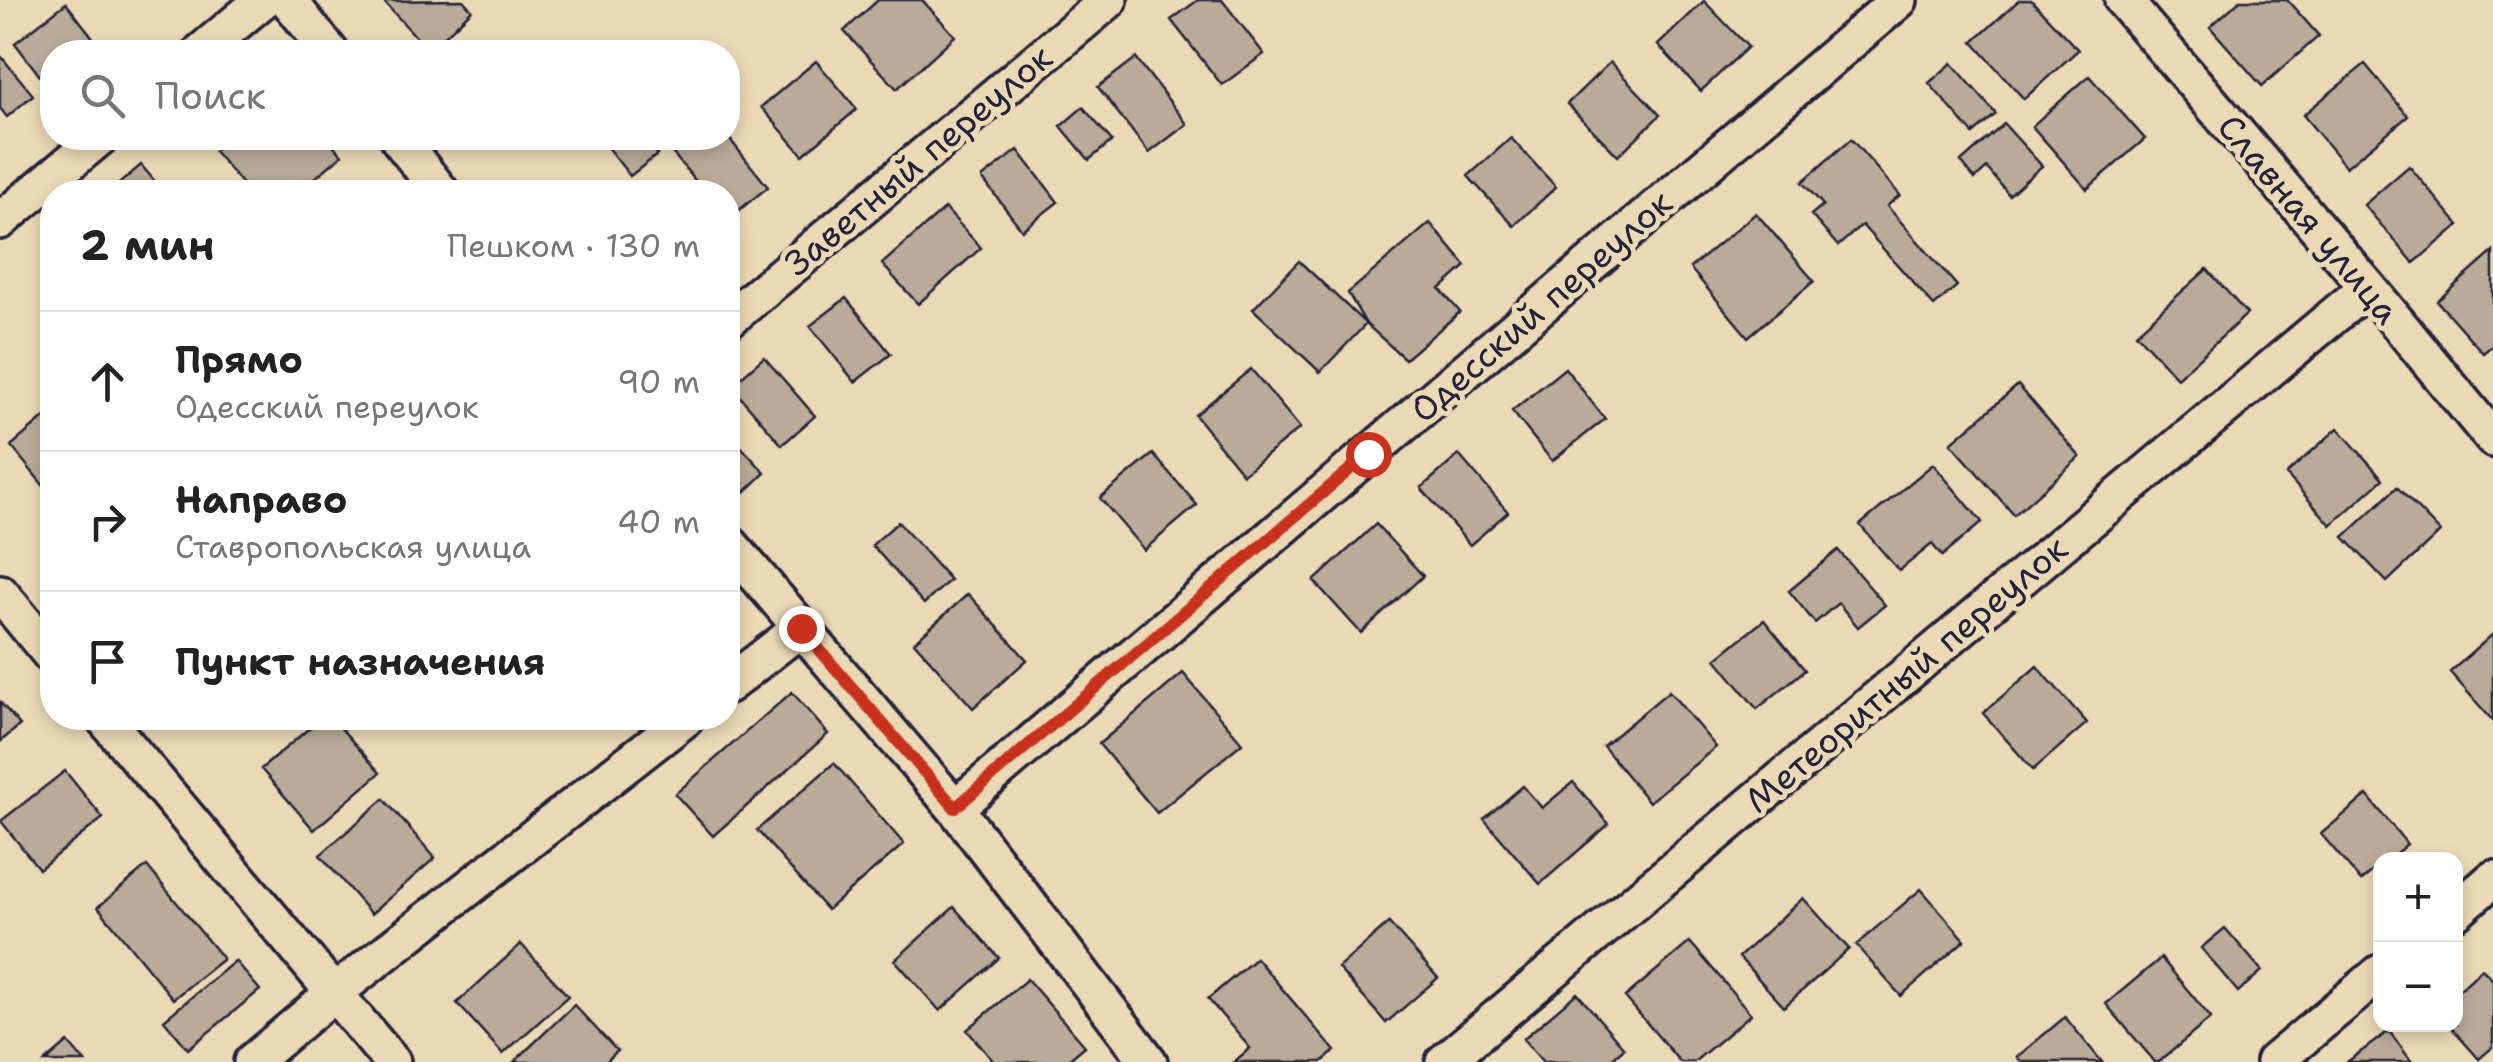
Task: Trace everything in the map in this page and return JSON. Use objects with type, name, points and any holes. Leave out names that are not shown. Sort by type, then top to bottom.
[{"type":"street","points":[[215,40],[263,0]]},
{"type":"street","points":[[288,0],[320,40]]},
{"type":"street","name":"Заветный переулок","points":[[740,310],[1108,0]]},
{"type":"street","name":"Одесский переулок","points":[[955,808],[1900,0]]},
{"type":"street","name":"Славная улица","points":[[2123,0],[2493,438]]},
{"type":"street","points":[[48,180],[85,150]]},
{"type":"street","points":[[408,150],[431,180]]},
{"type":"street","points":[[0,220],[40,187]]},
{"type":"street","name":"Метеоритный переулок","points":[[1444,1062],[2368,287]]},
{"type":"street","points":[[740,556],[955,808],[1149,1062]]},
{"type":"street","points":[[0,593],[40,641]]},
{"type":"street","points":[[740,676],[801,628]]},
{"type":"street","points":[[114,730],[392,1062]]},
{"type":"street","points":[[252,1062],[334,993],[671,730]]},
{"type":"street","points":[[2463,905],[2493,879]]},
{"type":"street","points":[[2274,1062],[2373,979]]},
{"type":"building","points":[[463,0],[472,10],[441,40],[419,40],[383,1]]},
{"type":"building","points":[[878,0],[922,0],[955,36],[897,89],[844,31]]},
{"type":"building","points":[[1198,0],[1222,0],[1264,54],[1222,85],[1171,20]]},
{"type":"building","points":[[2019,0],[2031,0],[2078,50],[2024,99],[1973,42]]},
{"type":"building","points":[[2240,0],[2287,0],[2319,36],[2262,86],[2210,27]]},
{"type":"building","points":[[1704,1],[1748,47],[1701,91],[1658,45]]},
{"type":"building","points":[[66,3],[95,40],[40,40],[40,76],[15,43]]},
{"type":"building","points":[[0,55],[33,95],[7,117],[0,108]]},
{"type":"building","points":[[1136,58],[1187,124],[1149,153],[1098,87]]},
{"type":"building","points":[[816,61],[857,109],[803,155],[761,107]]},
{"type":"building","points":[[1610,62],[1660,115],[1618,156],[1567,104]]},
{"type":"building","points":[[1952,63],[1996,114],[1973,134],[1929,83]]},
{"type":"building","points":[[2365,64],[2408,116],[2346,167],[2303,115]]},
{"type":"building","points":[[2089,76],[2145,139],[2087,189],[2032,126]]},
{"type":"building","points":[[1083,107],[1112,141],[1089,160],[1061,126]]},
{"type":"building","points":[[2004,124],[2042,166],[2009,195],[1987,168],[1975,179],[1961,162]]},
{"type":"building","points":[[1511,138],[1556,187],[1514,226],[1468,176]]},
{"type":"building","points":[[1851,139],[1900,195],[1887,206],[1957,286],[1934,306],[1862,225],[1838,246],[1811,215],[1823,205],[1802,182]]},
{"type":"building","points":[[338,150],[342,155],[313,180],[239,180],[214,151]]},
{"type":"building","points":[[609,150],[653,150],[657,155],[630,176]]},
{"type":"building","points":[[670,150],[738,150],[768,187],[740,209],[740,180],[695,180]]},
{"type":"building","points":[[1018,150],[1058,202],[1022,230],[982,178]]},
{"type":"building","points":[[141,165],[154,180],[124,180]]},
{"type":"building","points":[[2409,166],[2459,225],[2414,263],[2364,205]]},
{"type":"building","points":[[945,208],[981,248],[918,304],[882,264]]},
{"type":"building","points":[[1756,213],[1814,281],[1748,337],[1690,268]]},
{"type":"building","points":[[1430,223],[1466,266],[1440,289],[1460,312],[1405,359],[1366,324],[1348,293]]},
{"type":"building","points":[[2493,252],[2493,345],[2483,353],[2437,301]]},
{"type":"building","points":[[1299,261],[1366,324],[1320,372],[1253,309]]},
{"type":"building","points":[[2207,269],[2247,314],[2177,378],[2136,333]]},
{"type":"building","points":[[846,298],[891,354],[855,382],[810,326]]},
{"type":"building","points":[[764,357],[815,416],[782,445],[740,396],[740,378]]},
{"type":"building","points":[[1565,368],[1605,419],[1552,461],[1512,411]]},
{"type":"building","points":[[1251,369],[1300,428],[1243,474],[1195,415]]},
{"type":"building","points":[[2018,385],[2080,457],[2014,515],[1951,443]]},
{"type":"building","points":[[40,421],[40,481],[11,446]]},
{"type":"building","points":[[2338,428],[2383,479],[2331,525],[2286,474]]},
{"type":"building","points":[[740,445],[765,473],[745,492],[740,486]]},
{"type":"building","points":[[1153,454],[1197,505],[1144,550],[1100,498]]},
{"type":"building","points":[[1459,455],[1508,512],[1470,545],[1421,488]]},
{"type":"building","points":[[1933,464],[1982,522],[1942,556],[1932,544],[1899,571],[1860,525]]},
{"type":"building","points":[[2397,487],[2440,532],[2387,582],[2344,537]]},
{"type":"building","points":[[898,522],[950,580],[924,604],[872,545]]},
{"type":"building","points":[[1376,524],[1423,576],[1361,633],[1314,581]]},
{"type":"building","points":[[1838,550],[1885,605],[1858,627],[1838,603],[1815,623],[1789,591]]},
{"type":"building","points":[[968,594],[1027,660],[973,708],[914,642]]},
{"type":"building","points":[[1764,620],[1805,670],[1757,709],[1716,659]]},
{"type":"building","points":[[2493,634],[2493,721],[2450,672]]},
{"type":"building","points":[[2037,666],[2087,723],[2033,770],[1983,713]]},
{"type":"building","points":[[1183,673],[1242,743],[1157,813],[1099,744]]},
{"type":"building","points":[[1669,691],[1716,747],[1649,802],[1603,746]]},
{"type":"building","points":[[792,692],[828,734],[713,836],[675,794]]},
{"type":"building","points":[[0,702],[20,725],[0,742]]},
{"type":"building","points":[[307,730],[342,730],[380,773],[314,830],[261,769]]},
{"type":"building","points":[[834,763],[904,844],[827,910],[757,830]]},
{"type":"building","points":[[65,771],[103,818],[39,869],[1,821]]},
{"type":"building","points":[[1573,782],[1609,824],[1540,884],[1484,819],[1523,786],[1542,808]]},
{"type":"building","points":[[2367,795],[2407,844],[2398,852],[2373,852],[2373,871],[2361,881],[2321,834]]},
{"type":"building","points":[[384,799],[435,858],[371,914],[320,855]]},
{"type":"building","points":[[147,866],[223,959],[173,999],[98,907]]},
{"type":"building","points":[[1921,889],[1965,940],[1901,996],[1856,945]]},
{"type":"building","points":[[1803,898],[1849,949],[1784,1007],[1739,957]]},
{"type":"building","points":[[954,907],[999,958],[940,1011],[895,960]]},
{"type":"building","points":[[1389,923],[1438,978],[1386,1023],[1338,968]]},
{"type":"building","points":[[2225,928],[2262,971],[2238,992],[2201,948]]},
{"type":"building","points":[[1690,942],[1751,1014],[1694,1062],[1680,1062],[1625,997]]},
{"type":"building","points":[[521,944],[568,996],[503,1054],[457,1003]]},
{"type":"building","points":[[1256,958],[1335,1051],[1322,1062],[1234,1062],[1250,1048],[1208,999]]},
{"type":"building","points":[[2161,958],[2211,1018],[2155,1062],[2106,1004]]},
{"type":"building","points":[[235,961],[260,990],[188,1049],[164,1020]]},
{"type":"building","points":[[2482,969],[2493,980],[2493,1047],[2479,1059],[2455,1032],[2463,1032],[2463,987]]},
{"type":"building","points":[[1027,979],[1085,1046],[1066,1062],[994,1062],[967,1030]]},
{"type":"building","points":[[1577,993],[1624,1048],[1608,1062],[1543,1062],[1523,1039]]},
{"type":"building","points":[[574,1005],[617,1051],[606,1062],[514,1062]]},
{"type":"building","points":[[2065,1017],[2102,1062],[2021,1062],[2017,1057]]},
{"type":"building","points":[[2390,1032],[2412,1062],[2347,1062]]},
{"type":"building","points":[[68,1042],[85,1062],[45,1062]]},
{"type":"route","points":[[801,628],[955,808],[1368,454]]}]
